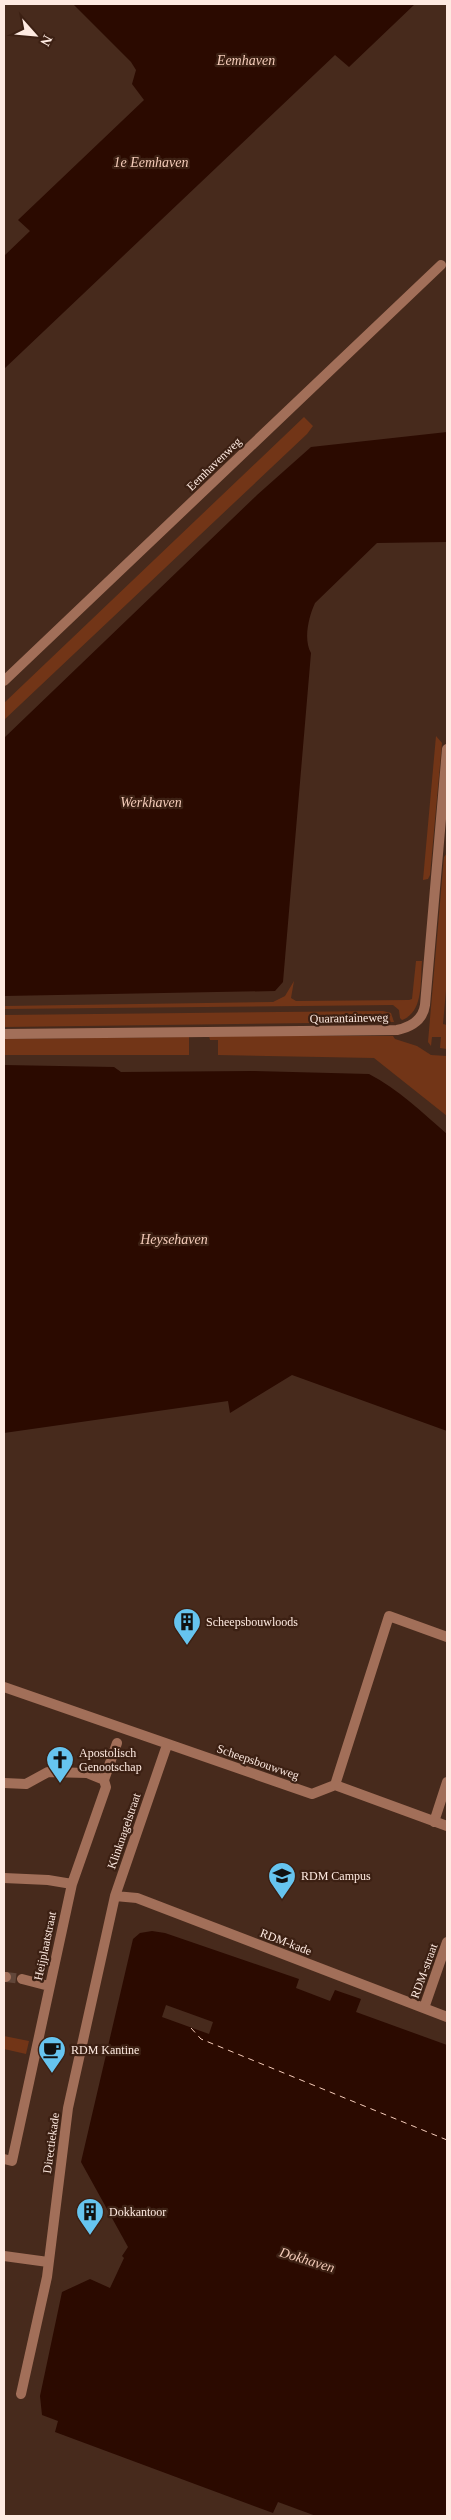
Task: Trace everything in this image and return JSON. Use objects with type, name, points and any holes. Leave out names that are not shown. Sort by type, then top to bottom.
[{"type":"street","name":"Eemhavenweg","points":[[4,681],[441,265]]},
{"type":"street","name":"Quarantaineweg","points":[[4,1034],[397,1030],[409,1026],[423,1014],[425,1005],[447,749]]},
{"type":"street","points":[[447,1637],[389,1616],[336,1785],[447,1826]]},
{"type":"street","name":"Scheepsbouwweg","points":[[4,1687],[312,1794],[336,1785]]},
{"type":"street","name":"Heijplaatstraat","points":[[8,2160],[72,1884],[106,1787],[104,1780],[117,1743]]},
{"type":"street","name":"Klinknagelstraat","points":[[115,1896],[167,1745]]},
{"type":"street","points":[[4,1783],[26,1784],[48,1772],[87,1774],[104,1780]]},
{"type":"street","points":[[434,1822],[447,1782]]},
{"type":"street","points":[[4,1878],[48,1880],[72,1884]]},
{"type":"street","name":"RDM-kade","points":[[115,1896],[137,1898],[447,2017]]},
{"type":"street","name":"Directiekade","points":[[20,2394],[46,2283],[65,2127],[115,1896]]},
{"type":"street","name":"RDM-straat","points":[[424,2008],[447,1942]]},
{"type":"street","points":[[22,1979],[49,1986]]},
{"type":"street","points":[[4,2256],[48,2262]]},
{"type":"shaded area","points":[[304,417],[313,426],[307,434],[4,720],[4,703]]},
{"type":"shaded area","points":[[436,736],[442,743],[430,875],[428,879],[423,880]]},
{"type":"shaded area","points":[[447,853],[447,979],[443,1024],[447,1025],[447,1049],[440,1048],[441,1037],[432,1037],[431,1046],[428,1042],[444,857]]},
{"type":"shaded area","points":[[416,961],[422,961],[419,995],[414,1010],[402,1020],[399,1010],[393,1005],[4,1009],[4,1006],[273,1002],[285,996],[294,981],[291,998],[296,1001],[409,1000],[412,999]]},
{"type":"shaded area","points":[[383,1011],[391,1013],[394,1022],[4,1027],[4,1015]]},
{"type":"shaded area","points":[[209,1036],[393,1036],[395,1039],[417,1046],[431,1055],[447,1056],[447,1116],[374,1058],[218,1055],[218,1040],[210,1040]]},
{"type":"shaded area","points":[[189,1037],[189,1055],[4,1055],[4,1039]]},
{"type":"shaded area","points":[[4,2036],[29,2041],[26,2054],[4,2049]]},
{"type":"water","points":[[73,4],[415,4],[349,67],[335,55],[4,369],[4,256],[30,231],[18,220],[144,100],[132,84],[136,70],[131,62]]},
{"type":"water","name":"Werkhaven","points":[[447,432],[447,542],[377,543],[315,603],[311,614],[307,641],[311,653],[283,982],[275,991],[4,996],[4,738],[257,495],[311,447]]},
{"type":"water","name":"Heysehaven","points":[[4,1065],[114,1067],[121,1072],[252,1071],[369,1074],[410,1102],[447,1134],[447,1431],[292,1375],[230,1413],[228,1401],[4,1433]]},
{"type":"water","name":"Dokhaven","points":[[152,1931],[165,1933],[299,1979],[296,1988],[330,2001],[335,1990],[361,1999],[356,2012],[447,2045],[447,2516],[316,2516],[278,2502],[273,2513],[55,2432],[58,2421],[42,2415],[40,2396],[62,2292],[90,2279],[110,2288],[124,2258],[122,2256],[128,2247],[81,2162],[133,1939],[140,1933]]},
{"type":"pier","points":[[166,2005],[213,2022],[209,2034],[162,2017]]},
{"type":"ferry route","points":[[191,2028],[201,2039],[447,2140]]},
{"type":"tunnel","points":[[6,1977],[22,1979]]},
{"type":"place","name":"Scheepsbouwloods","points":[[187,1646]]},
{"type":"place","name":"Apostolisch Genootschap","points":[[60,1784]]},
{"type":"place","name":"RDM Campus","points":[[282,1900]]},
{"type":"place","name":"RDM Kantine","points":[[52,2074]]},
{"type":"place","name":"Dokkantoor","points":[[90,2236]]},
{"type":"water label","name":"Eemhaven","points":[[246,60]]},
{"type":"water label","name":"1e Eemhaven","points":[[151,162]]}]
